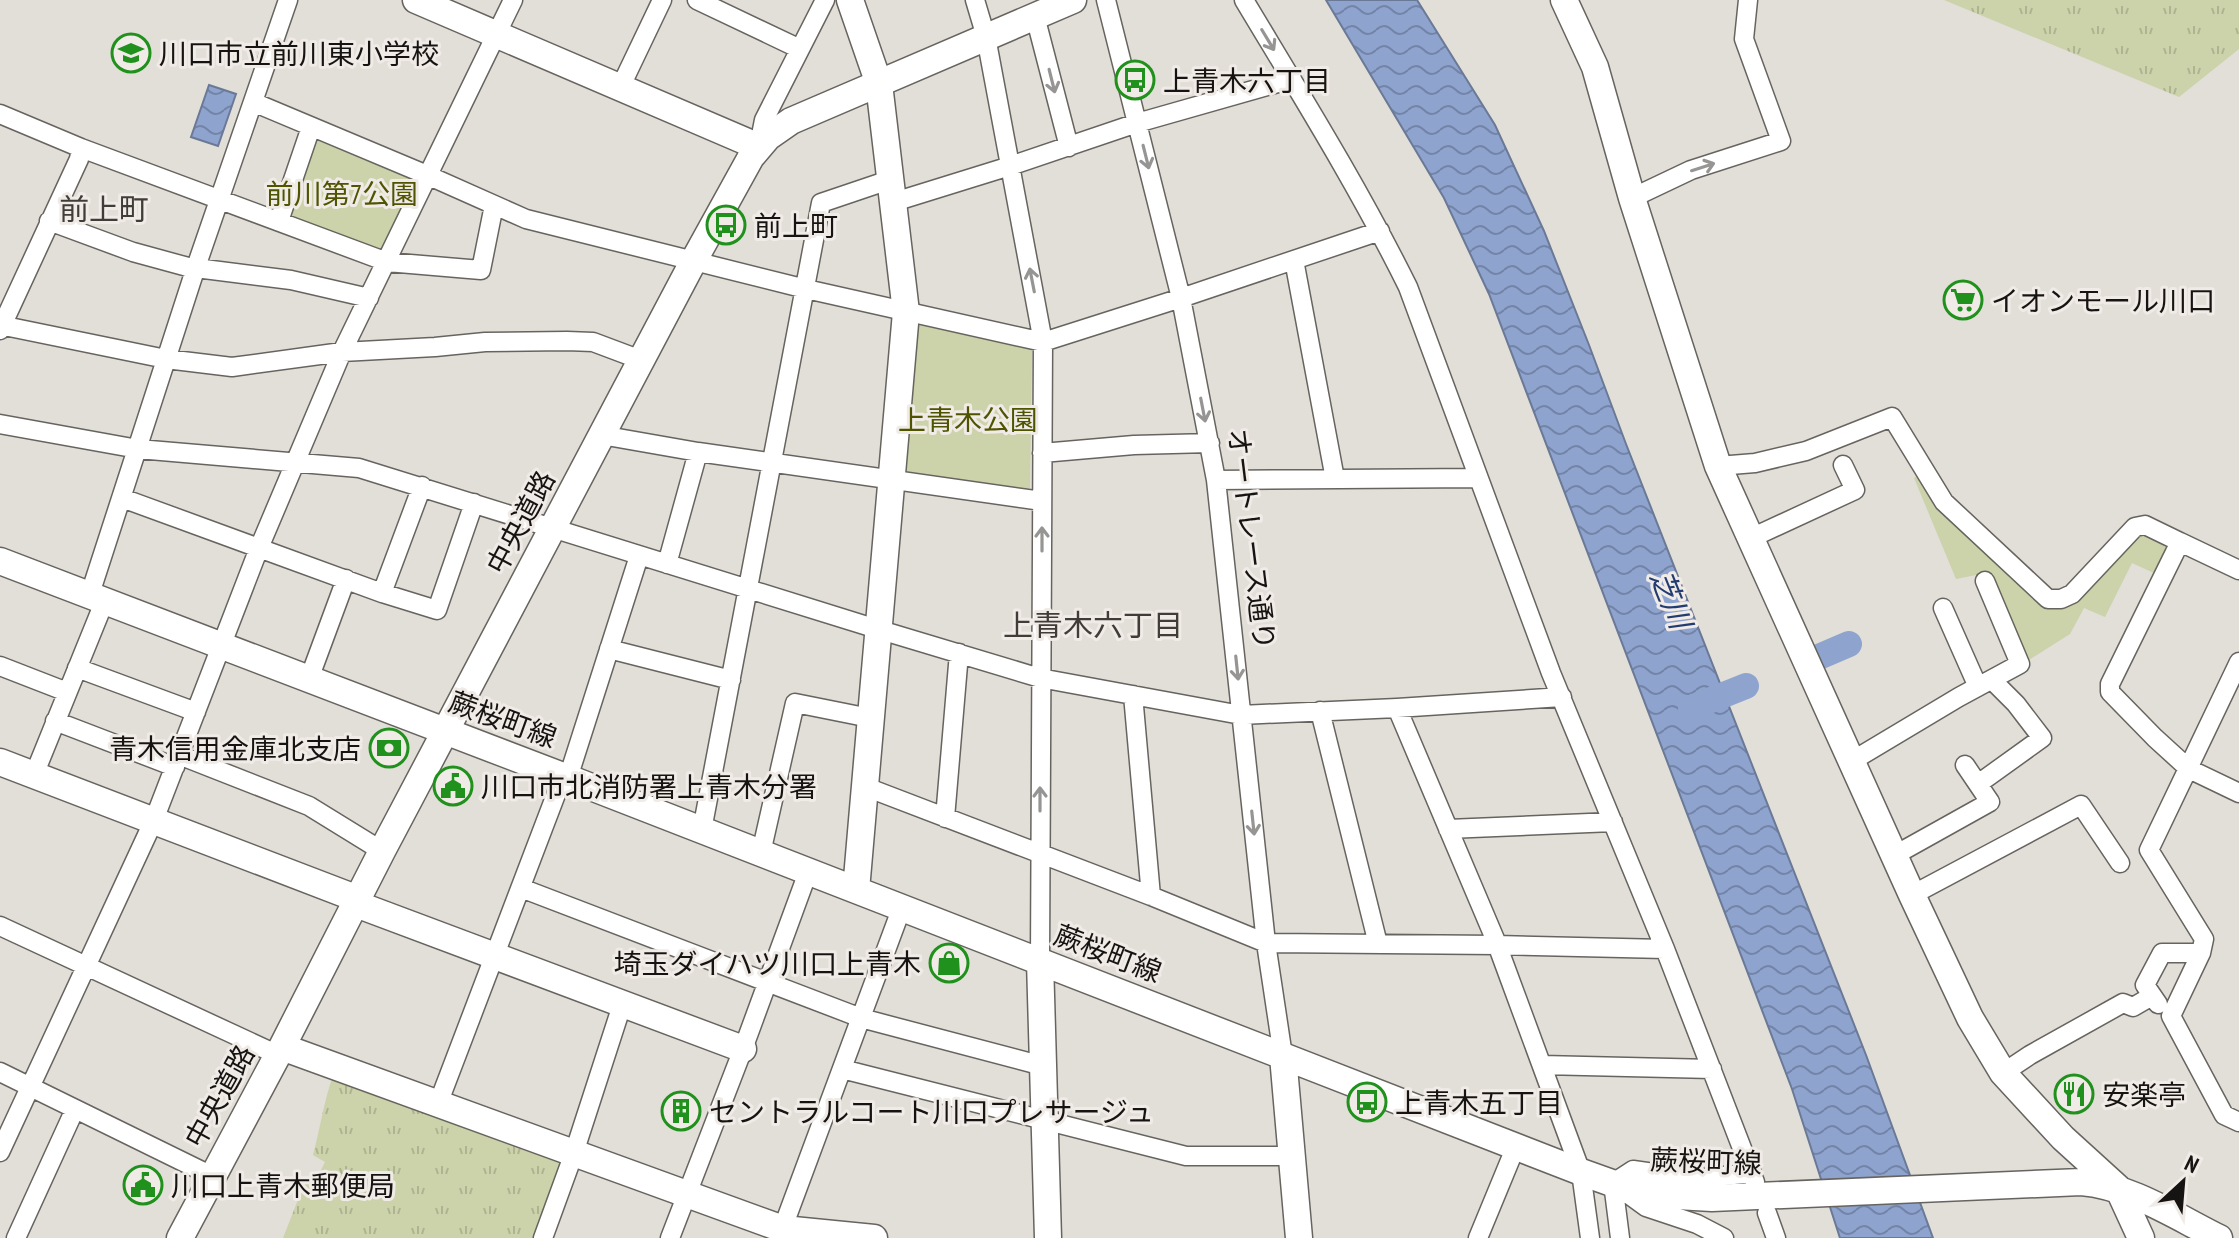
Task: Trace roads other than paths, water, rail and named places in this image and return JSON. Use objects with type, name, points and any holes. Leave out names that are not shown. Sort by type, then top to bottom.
[{"type":"street","points":[[34,775],[77,668],[122,498],[196,267],[288,0]]},
{"type":"street","points":[[416,0],[620,88],[764,142]]},
{"type":"street","points":[[0,1152],[154,820],[259,548],[342,352],[513,0]]},
{"type":"street","points":[[620,88],[662,0]]},
{"type":"street","points":[[697,0],[800,49]]},
{"type":"street","points":[[764,142],[764,120],[825,0]]},
{"type":"street","points":[[850,0],[879,84],[906,312],[856,890]]},
{"type":"street","points":[[975,0],[986,37],[1043,342],[1040,961],[1048,1238]]},
{"type":"street","name":"中央道路","points":[[180,1238],[745,167],[764,142],[791,121],[1073,0]]},
{"type":"street","name":"オートレース通り","points":[[1106,0],[1181,298],[1216,480],[1266,943],[1283,1056],[1299,1238]]},
{"type":"street","points":[[1244,0],[1340,158],[1408,287],[1562,697],[1754,1178],[1696,1179],[1633,1170],[1625,1188],[1620,1238]]},
{"type":"street","points":[[1564,0],[1595,67],[1632,198],[1718,466],[1912,895],[1970,1018],[2003,1073],[2063,1138],[2118,1188],[2141,1238]]},
{"type":"street","points":[[1632,198],[1691,170],[1781,141],[1744,39],[1748,0]]},
{"type":"street","points":[[1035,16],[1069,147]]},
{"type":"street","points":[[702,830],[821,203],[1010,166],[1137,123],[1292,79]]},
{"type":"street","points":[[253,102],[526,219],[806,289],[1043,342],[1380,231]]},
{"type":"street","points":[[0,114],[81,148],[387,262],[481,270],[494,205]]},
{"type":"street","points":[[279,221],[311,127]]},
{"type":"street","points":[[81,148],[79,159],[1,327],[166,359],[232,367],[342,352],[485,342],[593,342],[641,360]]},
{"type":"street","points":[[49,221],[133,252],[188,267],[291,280],[369,298]]},
{"type":"street","points":[[1294,260],[1335,479]]},
{"type":"street","points":[[1718,466],[1755,463],[1806,451],[1892,417],[1944,502],[2048,599],[2061,599],[2072,594],[2135,527],[2145,525],[2239,570]]},
{"type":"street","points":[[0,424],[138,449],[359,468],[1040,678],[1241,715],[1562,697]]},
{"type":"street","points":[[601,435],[698,452],[1042,501]]},
{"type":"street","points":[[1042,453],[1134,445],[1210,443]]},
{"type":"street","points":[[667,564],[698,452]]},
{"type":"street","points":[[1749,539],[1855,490],[1843,465]]},
{"type":"street","points":[[1216,480],[1478,478]]},
{"type":"street","points":[[382,593],[422,486]]},
{"type":"street","points":[[122,498],[382,593],[437,610],[474,503]]},
{"type":"street","points":[[2180,542],[2110,684],[2110,692],[2189,769],[2239,793]]},
{"type":"street","points":[[438,1104],[565,777],[639,556]]},
{"type":"street","name":"蕨桜町線","points":[[0,561],[1625,1188],[1659,1195],[1712,1198],[2089,1183],[2118,1188],[2219,1238]]},
{"type":"street","points":[[309,679],[346,579]]},
{"type":"street","points":[[1852,761],[2020,664],[1985,581]]},
{"type":"street","points":[[1943,608],[1985,684],[2016,704],[2042,738],[1978,784]]},
{"type":"street","points":[[609,649],[731,680]]},
{"type":"street","points":[[945,818],[959,653]]},
{"type":"street","points":[[2171,1016],[2201,953],[2204,939],[2149,850],[2239,662]]},
{"type":"street","points":[[0,666],[67,692]]},
{"type":"street","points":[[77,668],[196,712]]},
{"type":"street","points":[[1133,695],[1151,896]]},
{"type":"street","points":[[761,853],[795,703],[870,718]]},
{"type":"street","points":[[1397,708],[1497,945],[1581,1172],[1590,1238]]},
{"type":"street","points":[[1320,711],[1378,944]]},
{"type":"street","points":[[55,721],[309,806],[382,851]]},
{"type":"street","points":[[0,762],[154,820],[493,956],[743,1049]]},
{"type":"street","points":[[1895,855],[1990,802],[1965,765]]},
{"type":"street","points":[[866,787],[1266,943],[1665,949]]},
{"type":"street","points":[[1912,895],[2081,805],[2120,863]]},
{"type":"street","points":[[1448,829],[1613,822]]},
{"type":"street","points":[[670,1238],[808,872]]},
{"type":"street","points":[[521,888],[861,1018],[1043,1066]]},
{"type":"street","points":[[781,1233],[902,907]]},
{"type":"street","points":[[0,926],[280,1051],[686,1193],[781,1233],[874,1238]]},
{"type":"street","points":[[2201,953],[2162,953],[2145,985],[2164,1012],[2171,1016],[2224,1115],[2239,1122]]},
{"type":"street","points":[[2003,1073],[2123,1003],[2133,1007],[2152,996]]},
{"type":"street","points":[[543,1238],[622,1005]]},
{"type":"street","points":[[1542,1065],[1712,1069]]},
{"type":"street","points":[[842,1069],[1186,1156],[1292,1156]]},
{"type":"street","points":[[0,1072],[212,1176]]},
{"type":"street","points":[[16,1238],[75,1109]]},
{"type":"street","points":[[1478,1238],[1516,1146]]},
{"type":"street","points":[[1625,1188],[1646,1207],[1697,1224],[1724,1238]]},
{"type":"street","points":[[1767,1213],[1776,1238]]},
{"type":"water","name":"芝川","points":[[1326,0],[1417,0],[1495,125],[1544,231],[1589,345],[1866,1055],[1933,1238],[1840,1238],[1792,1089],[1489,294],[1444,198]]},
{"type":"water","points":[[209,85],[236,94],[218,146],[191,137]]},
{"type":"waterway","points":[[1821,656],[1849,644]]},
{"type":"waterway","points":[[1691,708],[1746,686]]},
{"type":"place","name":"川口市立前川東小学校","points":[[131,53]]},
{"type":"place","name":"上青木六丁目","points":[[1135,80]]},
{"type":"place","name":"前上町","points":[[726,225]]},
{"type":"place","name":"イオンモール川口","points":[[1963,300]]},
{"type":"place","name":"青木信用金庫北支店","points":[[389,748]]},
{"type":"place","name":"川口市北消防署上青木分署","points":[[453,786]]},
{"type":"place","name":"埼玉ダイハツ川口上青木","points":[[949,963]]},
{"type":"place","name":"安楽亭","points":[[2074,1094]]},
{"type":"place","name":"上青木五丁目","points":[[1367,1102]]},
{"type":"place","name":"セントラルコート川口プレサージュ","points":[[681,1111]]},
{"type":"place","name":"川口上青木郵便局","points":[[143,1185]]},
{"type":"district","name":"前上町","points":[[104,208]]},
{"type":"district","name":"上青木六丁目","points":[[1093,624]]},
{"type":"park label","name":"前川第7公園","points":[[342,193]]},
{"type":"park label","name":"上青木公園","points":[[968,419]]}]
